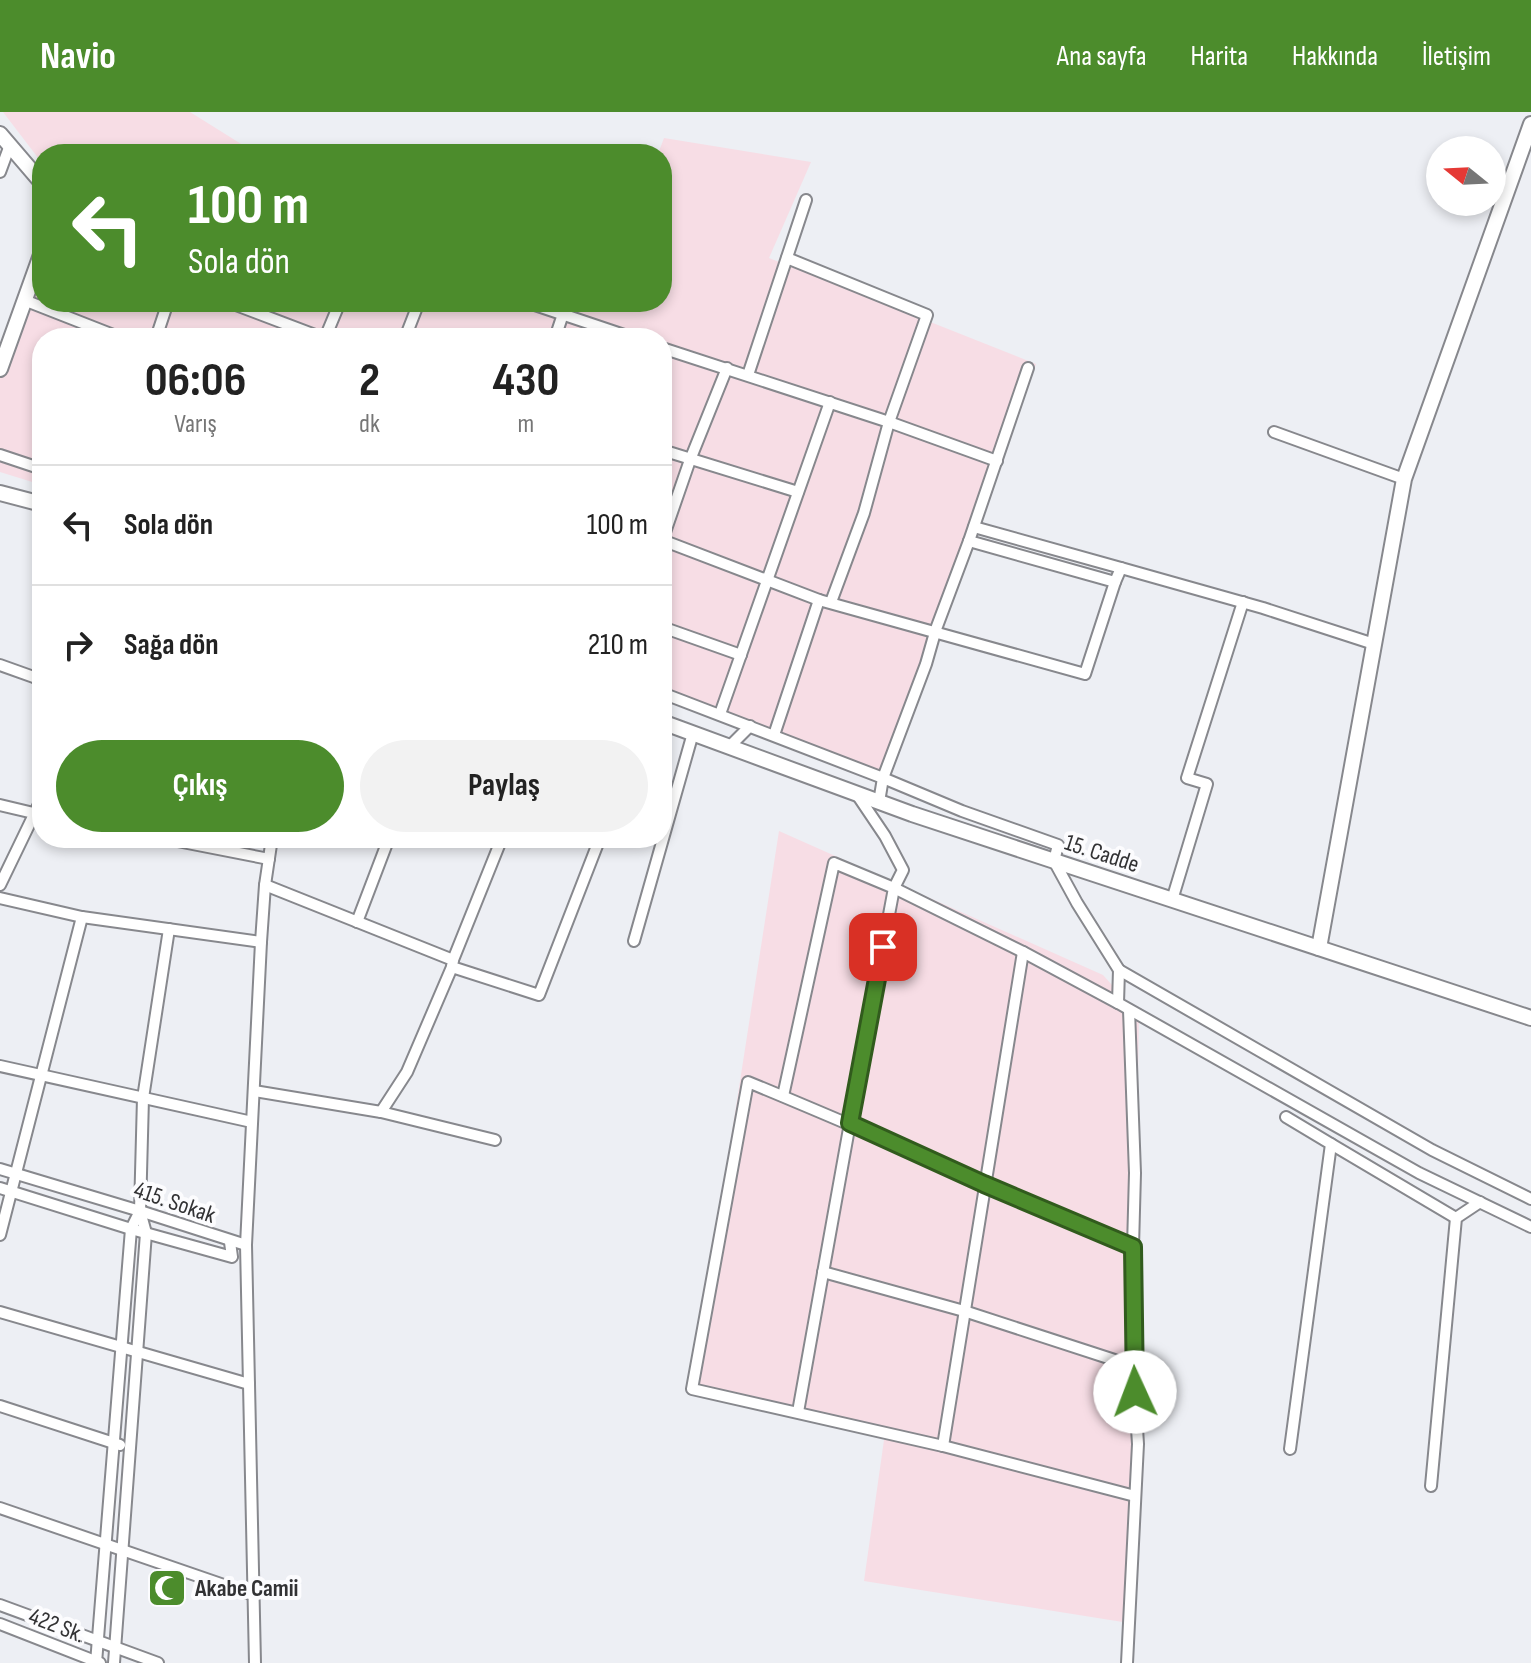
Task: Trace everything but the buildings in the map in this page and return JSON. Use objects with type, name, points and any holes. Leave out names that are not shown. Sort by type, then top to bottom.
[{"type":"street","points":[[1319,948],[1404,479],[1531,124]]},
{"type":"street","points":[[0,172],[5,139]]},
{"type":"street","points":[[5,139],[32,171]]},
{"type":"street","points":[[748,375],[806,200]]},
{"type":"street","points":[[787,258],[927,315],[889,422],[864,513],[831,602]]},
{"type":"street","points":[[0,369],[6,330],[24,300],[32,279]]},
{"type":"street","points":[[24,300],[32,303]]},
{"type":"street","points":[[55,312],[95,328]]},
{"type":"street","points":[[262,312],[297,328]]},
{"type":"street","points":[[557,312],[604,328]]},
{"type":"street","points":[[558,328],[563,314]]},
{"type":"street","points":[[285,328],[286,324]]},
{"type":"street","points":[[672,351],[997,461]]},
{"type":"street","points":[[672,511],[727,368]]},
{"type":"street","points":[[879,802],[883,778],[926,664],[1028,368]]},
{"type":"street","points":[[720,714],[830,402]]},
{"type":"street","points":[[1274,432],[1404,479]]},
{"type":"street","points":[[672,454],[798,492]]},
{"type":"street","points":[[0,455],[32,466]]},
{"type":"street","points":[[0,493],[32,501]]},
{"type":"street","points":[[974,527],[1243,602],[1374,644]]},
{"type":"street","points":[[969,541],[1115,582]]},
{"type":"street","points":[[672,544],[819,600],[1085,674],[1121,568]]},
{"type":"street","points":[[774,735],[819,600]]},
{"type":"street","points":[[1172,900],[1207,784],[1187,778],[1243,602]]},
{"type":"street","points":[[672,631],[741,655]]},
{"type":"street","points":[[0,665],[32,677]]},
{"type":"street","points":[[672,697],[962,811],[1058,845],[1054,861],[1119,970],[1432,1150],[1531,1199]]},
{"type":"street","name":"15. Cadde","points":[[672,726],[879,802],[1531,1018]]},
{"type":"street","points":[[729,747],[750,726]]},
{"type":"street","points":[[672,807],[693,733]]},
{"type":"street","points":[[798,1412],[894,888],[903,870],[856,793]]},
{"type":"street","points":[[0,805],[32,813]]},
{"type":"street","points":[[0,885],[32,825]]},
{"type":"street","points":[[213,848],[269,859]]},
{"type":"street","points":[[255,1663],[246,1245],[261,942],[271,848]]},
{"type":"street","points":[[357,922],[385,848]]},
{"type":"street","points":[[381,1112],[407,1072],[498,848]]},
{"type":"street","points":[[265,885],[452,964],[539,995],[596,848]]},
{"type":"street","points":[[634,941],[660,848]]},
{"type":"street","points":[[783,1096],[834,863],[894,888],[1023,952],[1419,1173],[1531,1227]]},
{"type":"street","points":[[0,898],[82,917],[261,942]]},
{"type":"street","points":[[0,1235],[6,1190],[16,1174],[82,917]]},
{"type":"street","points":[[114,1663],[146,1233],[140,1211],[143,1098],[169,929]]},
{"type":"street","points":[[943,1446],[1023,952]]},
{"type":"street","points":[[1118,1003],[1119,970]]},
{"type":"street","points":[[1127,1663],[1138,1444],[1133,1366],[1135,1173],[1129,1010]]},
{"type":"street","points":[[0,1066],[252,1122]]},
{"type":"street","points":[[1133,1247],[850,1123],[748,1082],[692,1389],[943,1446],[1135,1496]]},
{"type":"street","points":[[254,1091],[381,1112],[495,1140]]},
{"type":"street","points":[[1286,1117],[1456,1218]]},
{"type":"street","points":[[1290,1449],[1331,1144]]},
{"type":"street","name":"415. Sokak","points":[[0,1169],[230,1242],[232,1257],[6,1190]]},
{"type":"street","points":[[1456,1218],[1480,1202]]},
{"type":"street","points":[[98,1663],[131,1229],[140,1211]]},
{"type":"street","points":[[1431,1486],[1456,1218]]},
{"type":"street","points":[[230,1242],[246,1245]]},
{"type":"street","points":[[823,1272],[964,1311],[1133,1366]]},
{"type":"street","points":[[0,1312],[249,1384]]},
{"type":"street","points":[[0,1406],[130,1449]]},
{"type":"street","points":[[0,1508],[253,1595]]},
{"type":"street","name":"422 Sk.","points":[[0,1605],[158,1663]]},
{"type":"street","name":"422 Sk.","points":[[0,1624],[98,1663]]},
{"type":"shaded area","points":[[3,112],[190,112],[241,144],[32,144],[32,150]]},
{"type":"shaded area","points":[[664,138],[811,162],[769,258],[1036,364],[888,783],[672,703],[672,328],[32,328],[32,482],[0,472],[0,376],[32,289],[32,312],[672,312],[672,144],[662,144]]},
{"type":"shaded area","points":[[779,831],[1103,975],[1139,1015],[1129,1623],[864,1581],[885,1433],[692,1389]]},
{"type":"place","name":"Akabe Camii","points":[[167,1588]]},
{"type":"route","points":[[883,947],[850,1123],[1133,1247],[1135,1392]]}]
